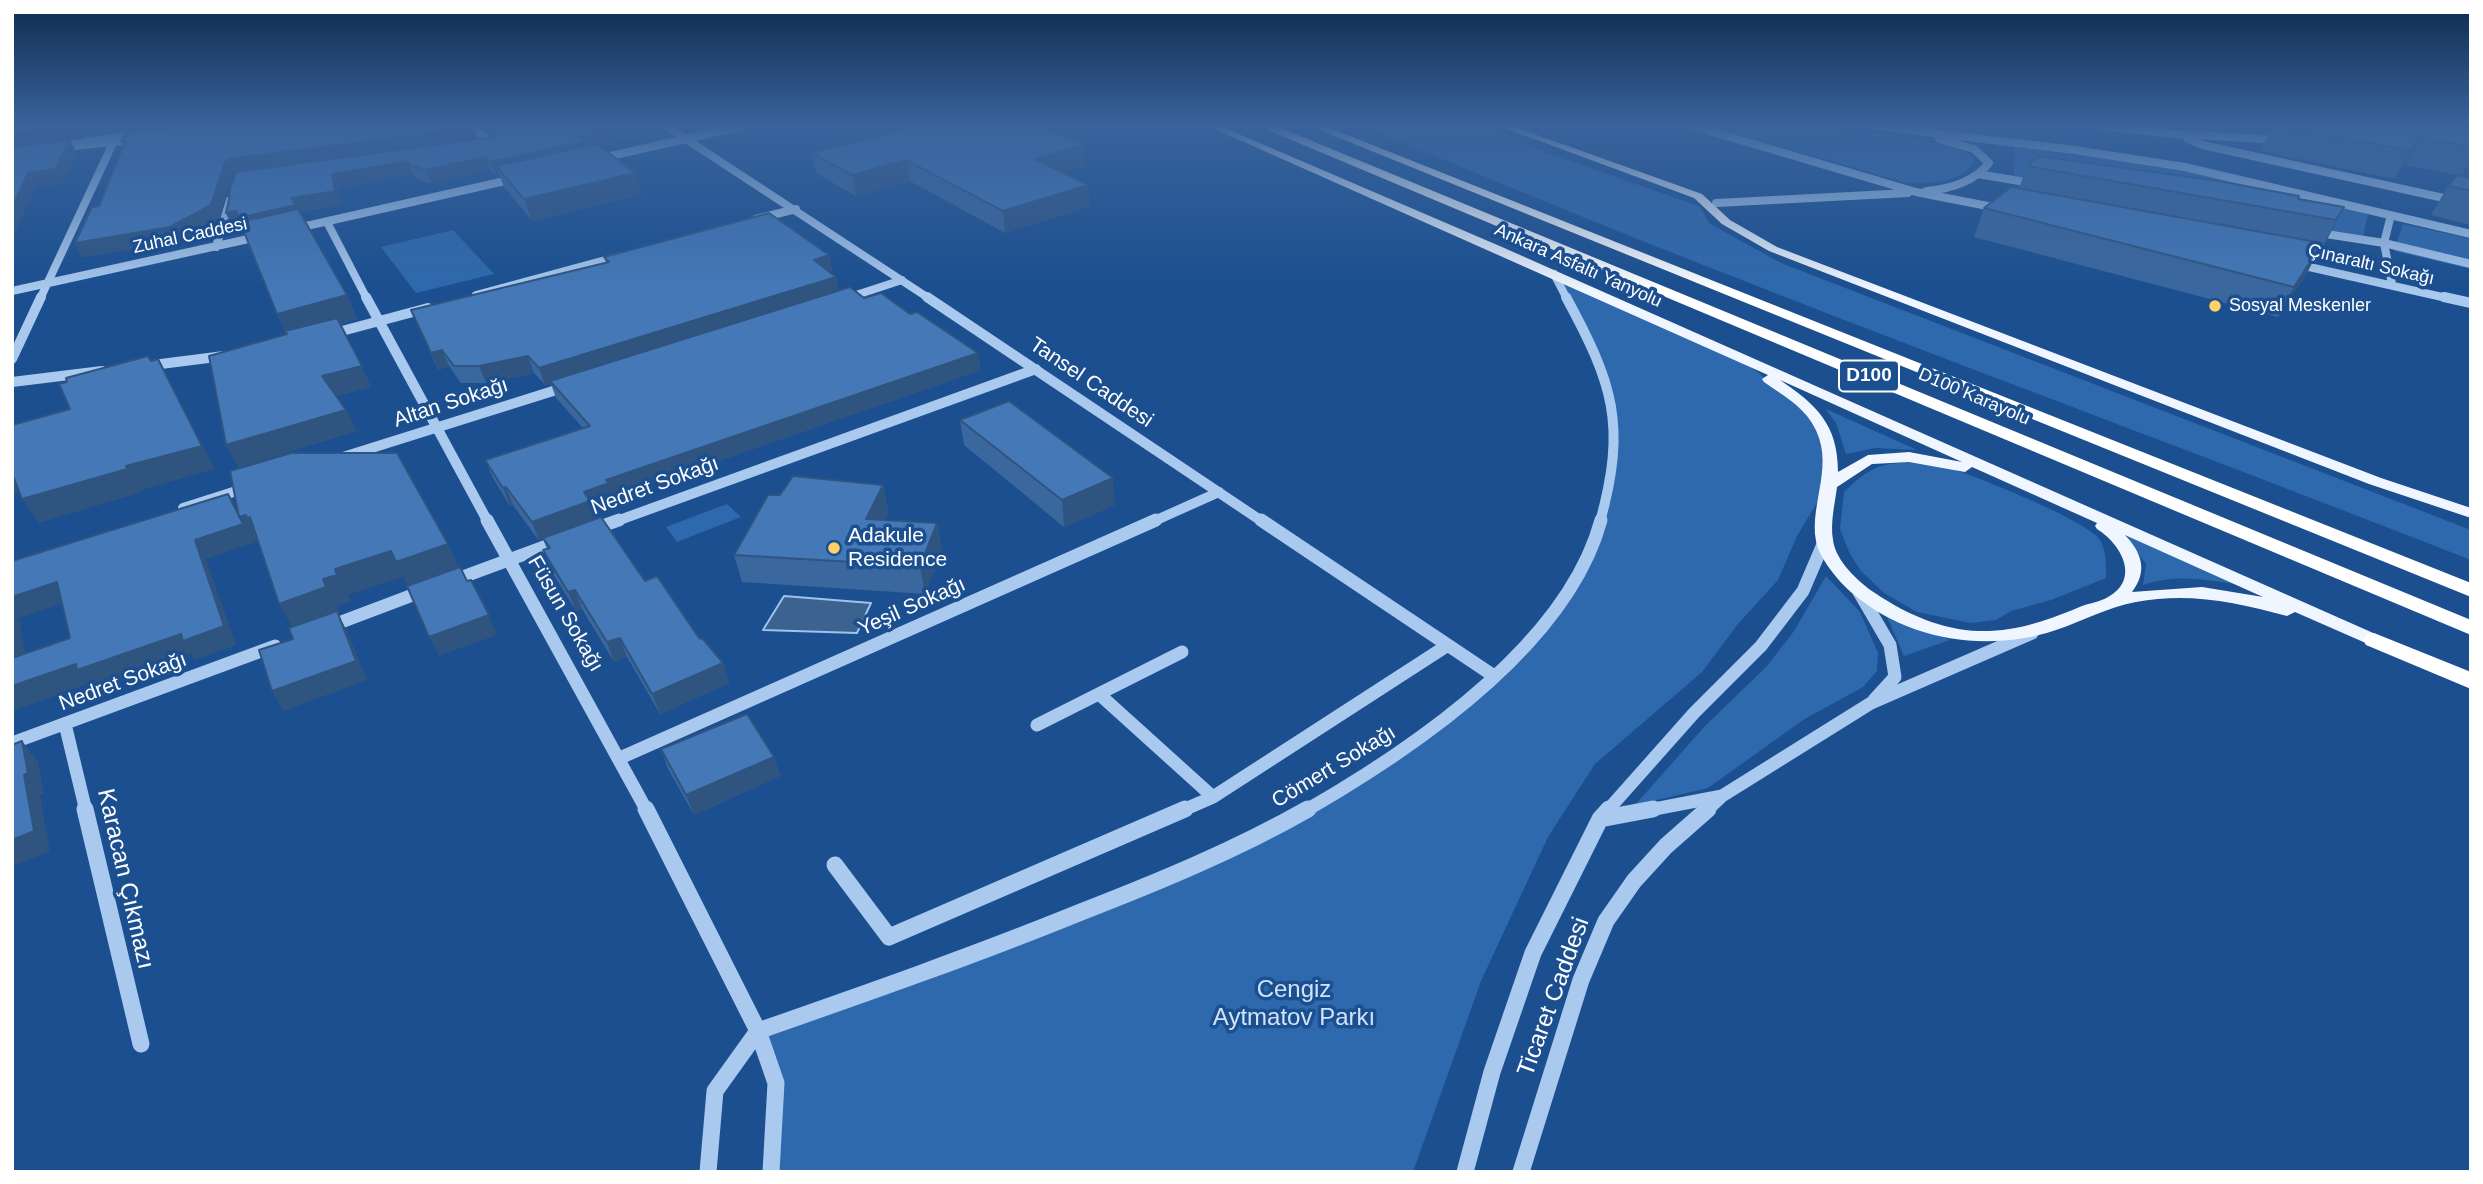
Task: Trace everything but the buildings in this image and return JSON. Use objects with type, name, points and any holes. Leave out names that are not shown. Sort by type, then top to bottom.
[{"type":"highway","name":"D100 Karayolu","points":[[1401,181],[2471,628]]},
{"type":"highway","name":"D100 Karayolu","points":[[1454,181],[2471,591]]},
{"type":"highway","points":[[1464,181],[1529,212]]},
{"type":"highway","points":[[2374,639],[2471,681]]},
{"type":"main road","name":"Ankara Asfaltı Yanyolu","points":[[1341,181],[1735,355]]},
{"type":"main road","points":[[1656,181],[1698,196],[1726,222],[1773,249],[2375,481],[2471,513]]},
{"type":"main road","points":[[1735,355],[2374,639]]},
{"type":"main road","name":"Ticaret Caddesi","points":[[1735,355],[1788,393],[1819,422],[1830,454],[1831,471],[1827,486],[1824,542],[1856,587],[1905,618],[1954,636],[1982,637],[2039,629],[2115,601],[2173,593],[2205,592],[2278,607],[2374,639]]},
{"type":"main road","points":[[1827,486],[1868,460],[1909,457],[1959,465],[2041,491],[2108,528],[2127,547],[2134,563],[2132,581],[2115,601]]},
{"type":"street","points":[[12,359],[96,181]]},
{"type":"street","name":"Zuhal Caddesi","points":[[12,292],[502,181]]},
{"type":"street","name":"Tansel Caddesi","points":[[752,181],[1494,676]]},
{"type":"street","points":[[1880,181],[1916,192],[2012,211]]},
{"type":"street","points":[[1716,203],[1916,192],[1943,189],[1961,181]]},
{"type":"street","points":[[2018,181],[2044,186]]},
{"type":"street","points":[[2246,181],[2471,234]]},
{"type":"street","points":[[2367,181],[2471,204]]},
{"type":"street","points":[[216,247],[233,190]]},
{"type":"street","points":[[2425,194],[2448,191]]},
{"type":"street","points":[[742,223],[796,209]]},
{"type":"street","points":[[2391,215],[2384,243],[2392,284]]},
{"type":"street","name":"Füsun Sokağı","points":[[327,222],[435,428],[620,758],[758,1031],[776,1083],[771,1172]]},
{"type":"street","points":[[2303,230],[2384,243],[2471,264]]},
{"type":"street","points":[[460,299],[635,252]]},
{"type":"street","name":"Çınaraltı Sokağı","points":[[2282,261],[2471,303]]},
{"type":"street","name":"Cömert Sokağı","points":[[758,1031],[932,971],[1167,879],[1215,856],[1299,815],[1424,736],[1494,676],[1549,620],[1580,573],[1603,515],[1615,442],[1610,396],[1591,346],[1553,274]]},
{"type":"street","points":[[836,301],[902,280]]},
{"type":"street","points":[[318,337],[433,306]]},
{"type":"street","points":[[134,367],[242,354]]},
{"type":"street","name":"Nedret Sokağı","points":[[312,632],[1036,369]]},
{"type":"street","points":[[12,382],[107,370]]},
{"type":"street","name":"Altan Sokağı","points":[[330,462],[582,382]]},
{"type":"street","points":[[171,512],[263,483]]},
{"type":"street","name":"Yeşil Sokağı","points":[[620,758],[1219,492]]},
{"type":"street","name":"Ticaret Caddesi","points":[[1465,1172],[1492,1072],[1534,953],[1600,819],[1694,713],[1761,646],[1803,591],[1824,542]]},
{"type":"street","name":"Ticaret Caddesi","points":[[1856,587],[1890,645],[1895,677],[1871,703]]},
{"type":"street","name":"Ticaret Caddesi","points":[[1521,1172],[1581,980],[1606,921],[1642,873],[1722,796],[1871,703],[2039,629]]},
{"type":"street","name":"Nedret Sokağı","points":[[12,743],[286,642]]},
{"type":"street","points":[[835,865],[889,937],[1213,797],[1448,645]]},
{"type":"street","points":[[1037,725],[1182,652]]},
{"type":"street","points":[[1099,694],[1213,797]]},
{"type":"street","name":"Karacan Çıkmazı","points":[[65,724],[141,1044]]},
{"type":"street","name":"Ticaret Caddesi","points":[[1600,819],[1722,796]]},
{"type":"street","points":[[708,1172],[715,1091],[758,1031]]},
{"type":"green space","points":[[1496,181],[1628,181],[1699,206],[1710,224],[1781,263],[2471,530],[2471,560],[1778,294]]},
{"type":"green space","points":[[1900,181],[1943,181],[1926,183]]},
{"type":"green space","points":[[2039,181],[2231,181],[2368,214],[2363,237]]},
{"type":"green space","points":[[2403,224],[2471,239],[2471,269],[2394,251]]},
{"type":"green space","points":[[453,230],[494,274],[416,293],[381,247]]},
{"type":"green space","name":"Cengiz Aytmatov Parkı","points":[[1554,274],[1735,355],[1779,389],[1816,423],[1827,467],[1827,486],[1797,536],[1778,580],[1738,624],[1702,672],[1595,764],[1548,837],[1481,981],[1413,1172],[771,1172],[776,1083],[758,1031],[932,971],[1299,815],[1435,729],[1552,622],[1596,536],[1613,454],[1607,389]]},
{"type":"green space","points":[[1826,410],[1917,450],[1875,448],[1846,454],[1836,423]]},
{"type":"green space","points":[[1910,462],[1957,470],[2027,498],[2074,521],[2100,540],[2105,554],[2106,578],[2051,600],[2011,611],[1996,620],[1970,623],[1917,612],[1884,593],[1860,570],[1849,552],[1840,529],[1844,492],[1874,469]]},
{"type":"green space","points":[[727,504],[741,517],[677,542],[666,527]]},
{"type":"green space","points":[[2122,532],[2245,586],[2181,578],[2143,585],[2146,564]]},
{"type":"green space","points":[[1826,576],[1860,612],[1878,653],[1877,671],[1863,687],[1803,720],[1708,788],[1635,805],[1705,726],[1767,666],[1794,631]]},
{"type":"green space","points":[[1886,615],[1950,640],[1904,656]]},
{"type":"shaded area","points":[[784,596],[871,603],[857,633],[763,630]]},
{"type":"place","name":"Sosyal Meskenler","points":[[2215,306]]},
{"type":"place","name":"Adakule Residence","points":[[834,548]]}]
